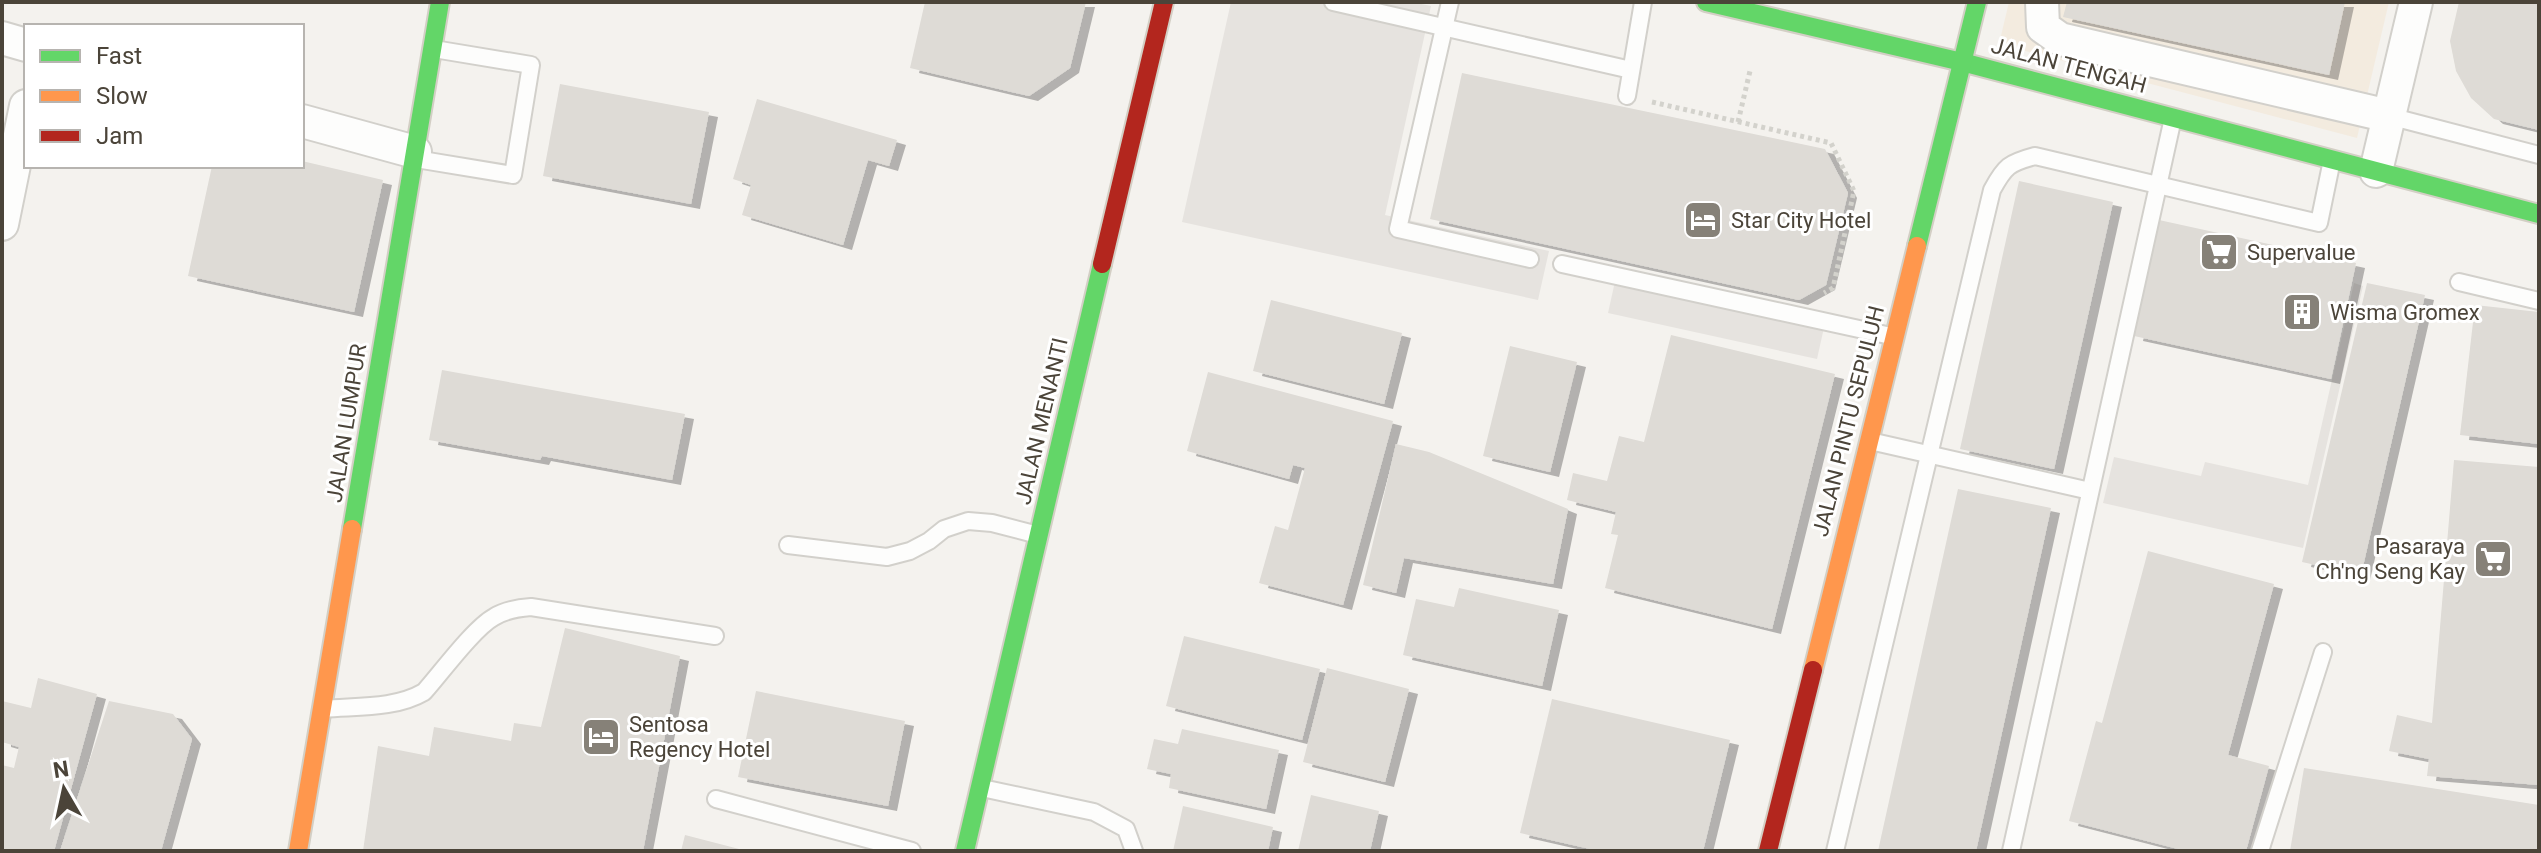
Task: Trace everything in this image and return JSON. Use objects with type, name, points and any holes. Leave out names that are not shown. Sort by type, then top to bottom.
[{"type":"street","name":"JALAN LUMPUR","points":[[298,851],[440,2]]},
{"type":"street","name":"JALAN MENANTI","points":[[965,851],[1116,196],[1164,2]]},
{"type":"street","name":"JALAN TENGAH","points":[[1706,2],[1962,62],[2539,214]]},
{"type":"street","name":"JALAN PINTU SEPULUH","points":[[1768,851],[1977,2]]},
{"type":"street","points":[[2042,2],[2043,27],[2060,39],[2389,116]]},
{"type":"street","points":[[2376,171],[2416,2]]},
{"type":"street","points":[[2,38],[24,44]]},
{"type":"street","points":[[2,224],[24,116]]},
{"type":"street","points":[[304,122],[415,156]]},
{"type":"lane","points":[[1333,2],[1631,70]]},
{"type":"lane","points":[[1450,2],[1398,229],[1530,259]]},
{"type":"lane","points":[[1627,96],[1643,2]]},
{"type":"lane","points":[[415,156],[513,175],[531,65],[432,49]]},
{"type":"lane","points":[[2389,116],[2539,155]]},
{"type":"lane","points":[[2011,851],[2174,118]]},
{"type":"lane","points":[[1835,851],[1992,190],[2003,170],[2015,162],[2035,156],[2319,223],[2332,159]]},
{"type":"lane","points":[[1562,264],[1893,336]]},
{"type":"lane","points":[[2459,282],[2539,301]]},
{"type":"lane","points":[[1868,440],[2090,491]]},
{"type":"lane","points":[[788,545],[887,557],[910,551],[944,529],[968,521],[992,523],[1039,536]]},
{"type":"lane","points":[[322,709],[401,702],[414,698],[424,692],[484,623],[516,609],[531,607],[715,636]]},
{"type":"lane","points":[[2260,851],[2323,652]]},
{"type":"lane","points":[[981,788],[1094,812],[1126,829],[1134,851]]},
{"type":"lane","points":[[716,799],[912,851]]},
{"type":"path","points":[[1738,122],[1750,71]]},
{"type":"path","points":[[1651,102],[1831,143],[1854,191],[1833,288],[1815,299]]},
{"type":"shaded area","points":[[1231,2],[1412,2],[1431,6],[1385,215],[1549,251],[1538,300],[1182,222]]},
{"type":"shaded area","points":[[2009,2],[2389,2],[2357,138],[1999,44]]},
{"type":"shaded area","points":[[1618,268],[1827,314],[1817,359],[1608,313]]},
{"type":"shaded area","points":[[2354,283],[2363,286],[2303,548],[2103,503],[2114,457],[2201,476],[2205,462],[2308,485]]},
{"type":"building","points":[[925,2],[1086,2],[1070,68],[1029,96],[910,68]]},
{"type":"building","points":[[2067,2],[2345,2],[2329,75],[2063,17]]},
{"type":"building","points":[[2459,2],[2539,2],[2539,130],[2494,119],[2471,98],[2456,71],[2450,41]]},
{"type":"building","name":"Star City Hotel","points":[[1462,73],[1825,149],[1848,193],[1826,285],[1799,300],[1430,219]]},
{"type":"building","points":[[560,84],[709,112],[691,204],[543,176]]},
{"type":"building","points":[[757,99],[897,140],[889,166],[868,160],[843,245],[742,215],[751,185],[733,179]]},
{"type":"building","points":[[304,161],[383,180],[354,312],[188,276],[212,168],[304,168]]},
{"type":"building","points":[[2019,181],[2113,202],[2054,469],[1960,449]]},
{"type":"building","points":[[2159,220],[2356,263],[2331,379],[2134,336]]},
{"type":"building","points":[[2367,283],[2425,295],[2361,575],[2302,562]]},
{"type":"building","points":[[1271,300],[1402,333],[1384,404],[1253,371]]},
{"type":"building","points":[[2475,305],[2539,312],[2539,444],[2460,435]]},
{"type":"building","points":[[1671,335],[1835,374],[1772,629],[1605,588],[1618,535],[1611,534],[1616,512],[1567,500],[1573,473],[1607,481],[1619,436],[1644,442]]},
{"type":"building","points":[[1510,346],[1577,362],[1550,472],[1483,456]]},
{"type":"building","points":[[442,370],[685,414],[672,480],[542,456],[540,460],[429,440]]},
{"type":"building","points":[[1208,372],[1393,421],[1343,605],[1259,583],[1275,526],[1288,530],[1305,468],[1293,465],[1289,479],[1187,451]]},
{"type":"building","points":[[1396,444],[1429,452],[1568,509],[1553,584],[1404,558],[1396,593],[1363,585]]},
{"type":"building","points":[[2454,460],[2539,467],[2539,785],[2427,776],[2429,759],[2389,751],[2397,715],[2432,723]]},
{"type":"building","points":[[1958,489],[2051,508],[1976,851],[1878,851]]},
{"type":"building","points":[[2148,551],[2274,584],[2228,755],[2269,766],[2246,851],[2186,851],[2069,821],[2096,721],[2102,723]]},
{"type":"building","points":[[1459,588],[1559,610],[1542,686],[1403,655],[1416,599],[1454,607]]},
{"type":"building","name":"Sentosa Regency Hotel","points":[[565,628],[680,656],[643,851],[363,851],[378,746],[429,756],[434,727],[511,741],[514,723],[541,727]]},
{"type":"building","points":[[1184,636],[1320,669],[1302,740],[1166,706]]},
{"type":"building","points":[[1327,668],[1409,689],[1385,782],[1303,762]]},
{"type":"building","points":[[38,678],[97,694],[54,851],[2,851],[2,765],[14,768],[19,747],[2,742],[2,701],[31,708]]},
{"type":"building","points":[[756,691],[905,721],[888,806],[738,777]]},
{"type":"building","points":[[1552,699],[1730,740],[1703,851],[1599,851],[1520,833]]},
{"type":"building","points":[[109,701],[173,714],[192,739],[161,851],[60,851]]},
{"type":"building","points":[[1182,729],[1279,750],[1266,809],[1169,788],[1171,774],[1147,769],[1154,739],[1178,744]]},
{"type":"building","points":[[2304,768],[2539,805],[2539,851],[2290,851]]},
{"type":"building","points":[[1311,795],[1379,811],[1370,851],[1298,851]]},
{"type":"building","points":[[1183,806],[1273,827],[1268,851],[1173,851]]},
{"type":"building","points":[[685,835],[743,850],[681,851]]},
{"type":"traffic: fast","points":[[352,529],[440,2]]},
{"type":"traffic: fast","points":[[1706,2],[1962,62],[2539,214]]},
{"type":"traffic: fast","points":[[1917,246],[1977,2]]},
{"type":"traffic: fast","points":[[965,851],[1102,264]]},
{"type":"traffic: slow","points":[[1813,670],[1917,246]]},
{"type":"traffic: slow","points":[[298,851],[352,529]]},
{"type":"traffic: jam","points":[[1102,264],[1164,2]]},
{"type":"traffic: jam","points":[[1768,851],[1813,670]]},
{"type":"place","name":"Star City Hotel","points":[[1703,220]]},
{"type":"place","name":"Supervalue","points":[[2219,252]]},
{"type":"place","name":"Wisma Gromex","points":[[2302,312]]},
{"type":"place","name":"Pasaraya Ch'ng Seng Kay","points":[[2493,559]]},
{"type":"place","name":"Sentosa Regency Hotel","points":[[601,737]]}]
